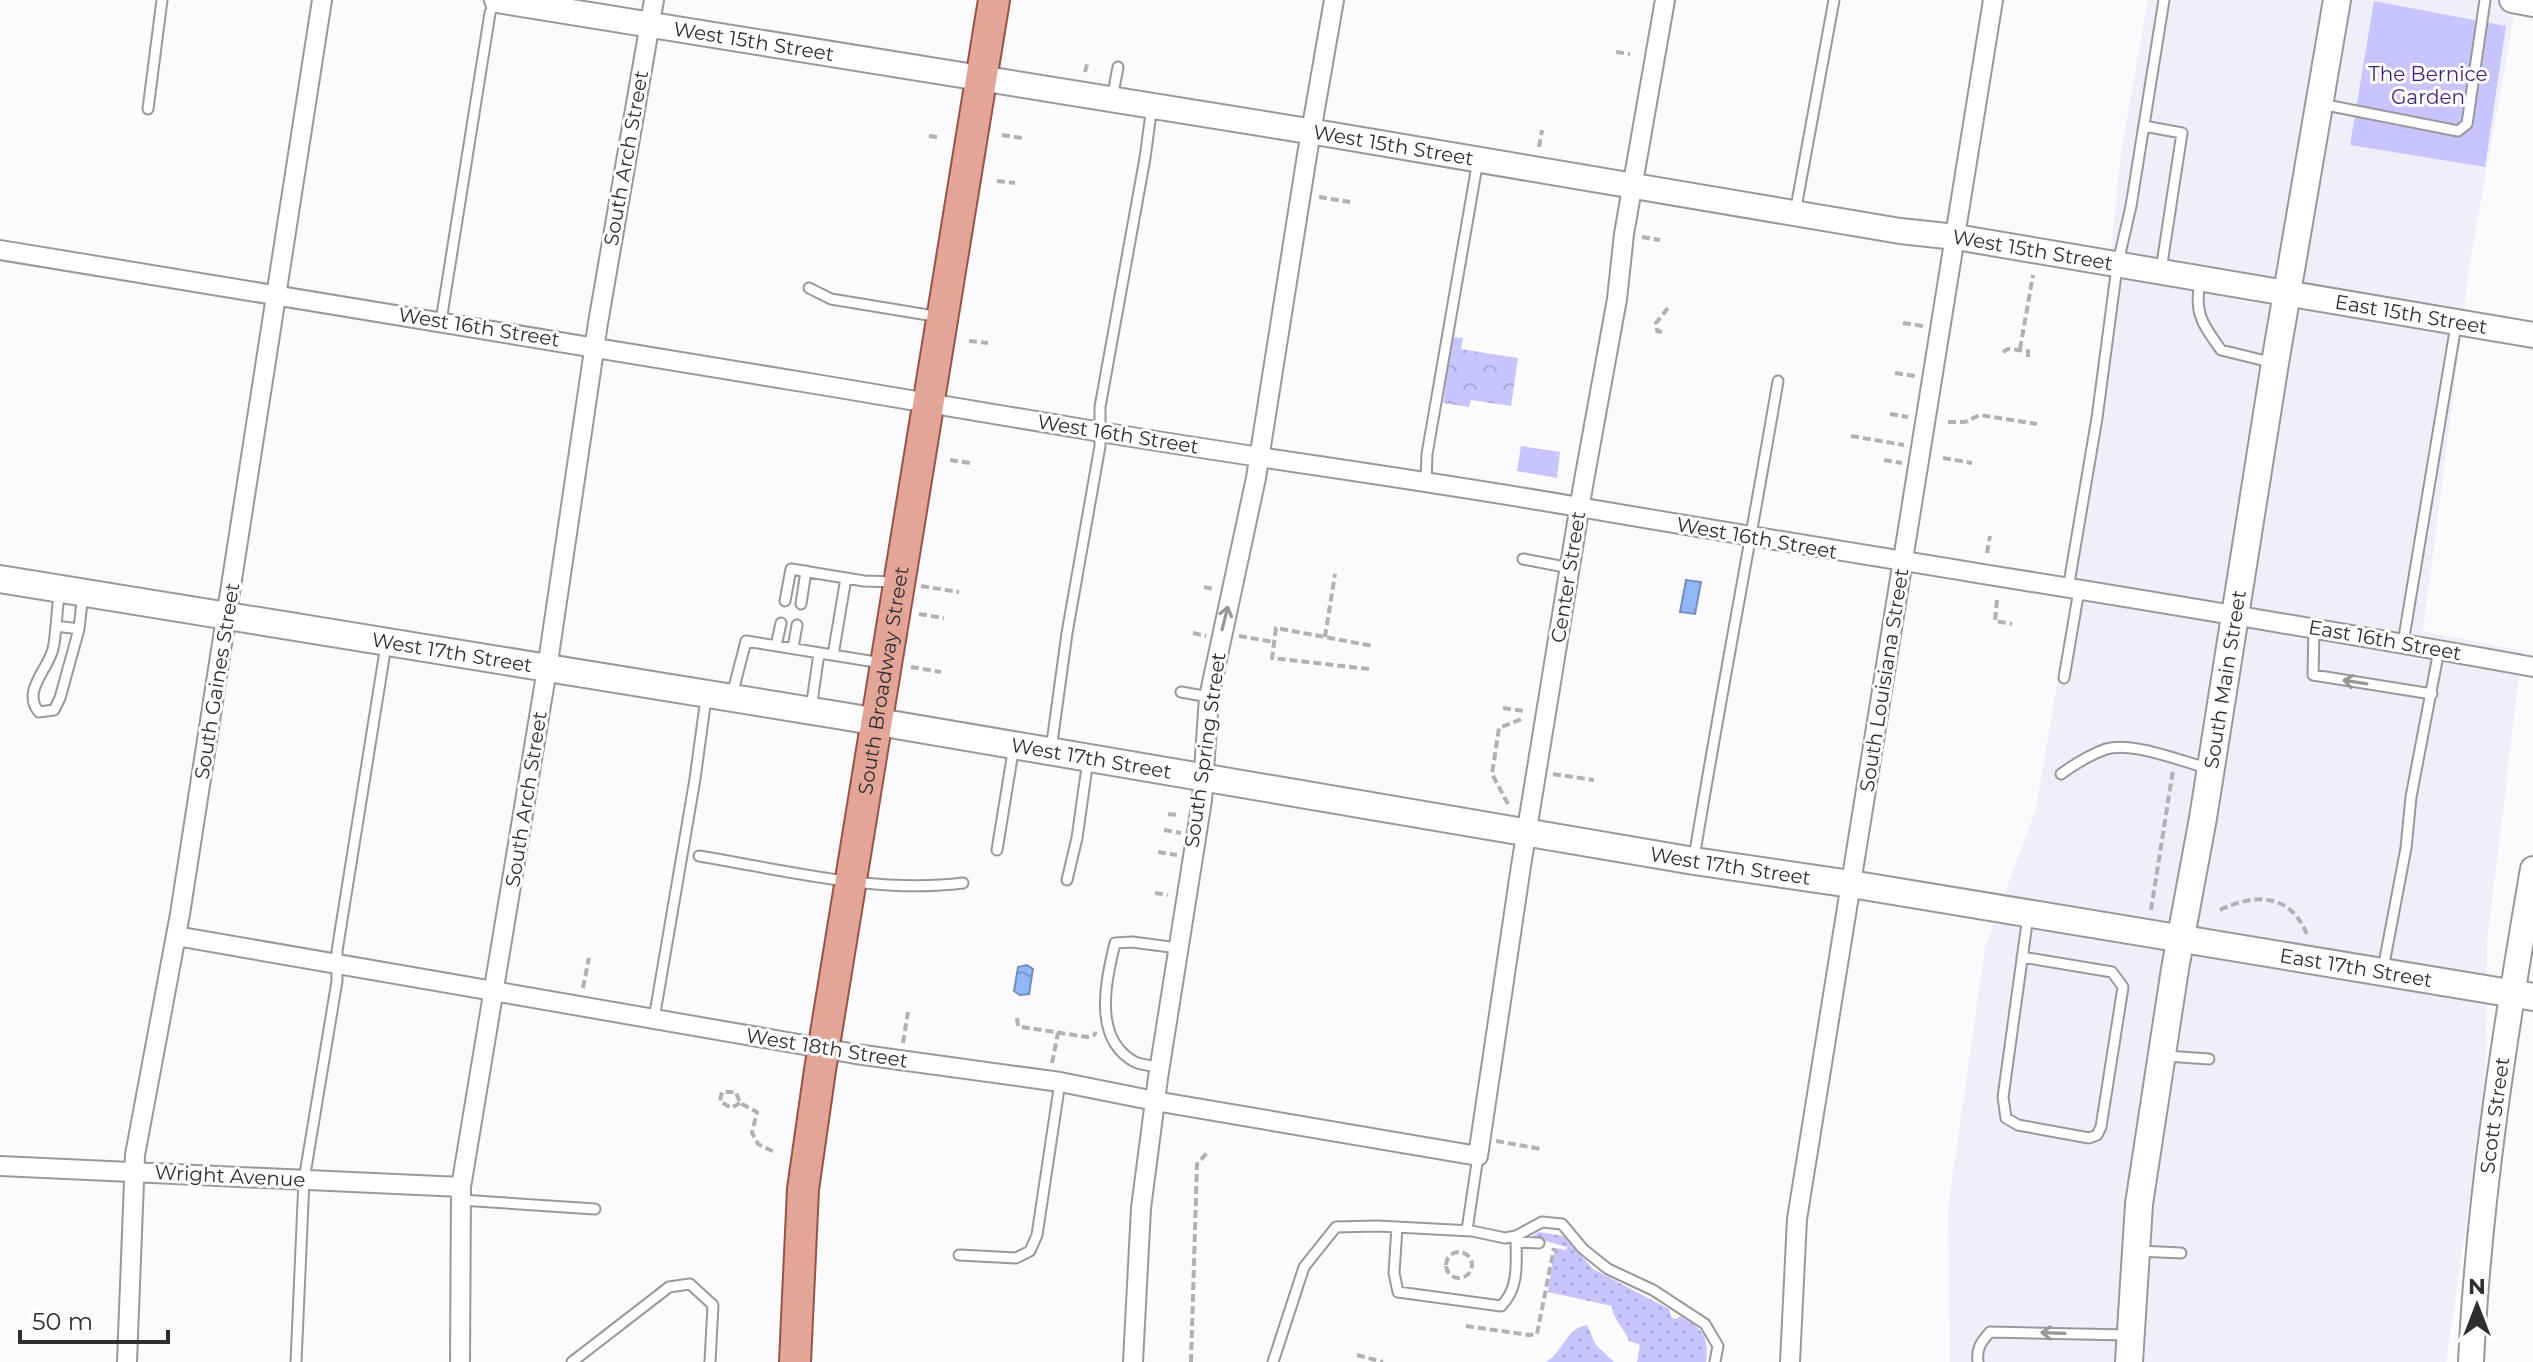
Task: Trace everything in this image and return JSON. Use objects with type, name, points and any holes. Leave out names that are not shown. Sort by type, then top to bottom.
[{"type":"main road","name":"South Broadway Street","points":[[795,1362],[803,1189],[849,881],[994,0]]},
{"type":"main road","name":"South Main Street","points":[[2129,1362],[2139,1204],[2337,0]]},
{"type":"main road","name":"West 17th Street","points":[[0,579],[2181,940]]},
{"type":"main road","name":"East 17th Street","points":[[2181,940],[2523,995]]},
{"type":"street","name":"South Gaines Street","points":[[127,1362],[135,1155],[176,936],[228,616],[322,0]]},
{"type":"street","name":"West 15th Street","points":[[496,0],[2288,293]]},
{"type":"street","name":"South Arch Street","points":[[460,1362],[461,1194],[547,669],[595,347],[654,0]]},
{"type":"street","name":"South Spring Street","points":[[1133,1362],[1141,1208],[1203,778],[1209,697],[1260,456],[1334,0]]},
{"type":"street","name":"Center Street","points":[[1480,1147],[1527,832],[1665,0]]},
{"type":"street","name":"South Louisiana Street","points":[[1790,1362],[1797,1219],[1993,0]]},
{"type":"street","points":[[2512,0],[2533,4]]},
{"type":"street","name":"West 16th Street","points":[[0,250],[276,293],[1100,432],[2236,615]]},
{"type":"street","name":"East 15th Street","points":[[2288,293],[2533,335]]},
{"type":"street","name":"East 16th Street","points":[[2236,615],[2533,667]]},
{"type":"street","name":"Scott Street","points":[[2471,1362],[2477,1257],[2523,995],[2533,869]]},
{"type":"street","name":"West 18th Street","points":[[176,936],[901,1061],[1480,1147]]},
{"type":"street","name":"Wright Avenue","points":[[0,1166],[304,1180],[461,1194]]},
{"type":"lane","points":[[148,109],[162,0]]},
{"type":"lane","points":[[441,321],[490,13],[496,0]]},
{"type":"lane","points":[[1795,214],[1834,0]]},
{"type":"lane","points":[[2064,678],[2073,589],[2117,267],[2131,206],[2164,0]]},
{"type":"lane","points":[[2320,103],[2458,131],[2467,124],[2485,0]]},
{"type":"lane","points":[[1112,99],[1118,67]]},
{"type":"lane","points":[[1050,753],[1100,432],[1100,407],[1152,106]]},
{"type":"lane","points":[[2144,126],[2182,133],[2161,274]]},
{"type":"lane","points":[[1426,483],[1427,454],[1478,160]]},
{"type":"lane","points":[[2200,280],[2196,302],[2200,321],[2221,350],[2275,363]]},
{"type":"lane","points":[[809,288],[831,299],[943,317]]},
{"type":"lane","points":[[2403,643],[2457,321]]},
{"type":"lane","points":[[1694,861],[1778,381]]},
{"type":"lane","points":[[1523,559],[1570,568]]},
{"type":"lane","points":[[785,601],[791,569],[899,582]]},
{"type":"lane","points":[[801,604],[806,571]]},
{"type":"lane","points":[[833,655],[846,578]]},
{"type":"lane","points":[[72,591],[79,629],[60,698],[54,710],[39,712],[33,706],[35,686],[53,650],[56,626],[72,591]]},
{"type":"lane","points":[[776,646],[781,623]]},
{"type":"lane","points":[[793,648],[797,625]]},
{"type":"lane","points":[[56,626],[79,629]]},
{"type":"lane","points":[[2314,628],[2313,675],[2432,694]]},
{"type":"lane","points":[[654,1020],[695,779],[719,696],[746,641],[885,664]]},
{"type":"lane","points":[[296,1362],[304,1180],[337,981],[337,951],[386,642]]},
{"type":"lane","points":[[2382,972],[2439,650]]},
{"type":"lane","points":[[810,711],[819,653]]},
{"type":"lane","points":[[1181,692],[1209,697]]},
{"type":"lane","points":[[997,850],[1014,746]]},
{"type":"lane","points":[[2061,774],[2082,759],[2109,748],[2142,750],[2210,769]]},
{"type":"lane","points":[[1067,880],[1077,838],[1088,760]]},
{"type":"lane","points":[[699,856],[849,881],[916,887],[963,883]]},
{"type":"lane","points":[[2022,957],[2112,972],[2123,987],[2101,1127],[2097,1135],[2089,1138],[2018,1125],[2006,1118],[2003,1097],[2022,957],[2028,913]]},
{"type":"lane","points":[[1160,1067],[1137,1063],[1119,1050],[1105,1023],[1109,968],[1115,943],[1178,948]]},
{"type":"lane","points":[[2162,1056],[2209,1059]]},
{"type":"lane","points":[[959,1255],[1016,1258],[1030,1251],[1037,1235],[1054,1082]]},
{"type":"lane","points":[[1467,1230],[1480,1147]]},
{"type":"lane","points":[[461,1194],[595,1209]]},
{"type":"lane","points":[[1516,1239],[1542,1222],[1562,1224],[1583,1249],[1608,1269],[1653,1290],[1705,1324],[1718,1346],[1715,1362]]},
{"type":"lane","points":[[1273,1362],[1304,1267],[1336,1227],[1467,1230],[1539,1243]]},
{"type":"lane","points":[[1397,1227],[1394,1273],[1398,1292],[1501,1306],[1512,1296],[1517,1264],[1516,1239]]},
{"type":"lane","points":[[2136,1251],[2181,1253]]},
{"type":"lane","points":[[572,1362],[669,1287],[690,1284],[713,1305],[710,1362]]},
{"type":"lane","points":[[1978,1362],[1981,1341],[1990,1332],[2131,1335]]},
{"type":"path","points":[[1616,52],[1630,54]]},
{"type":"path","points":[[1085,72],[1087,64]]},
{"type":"path","points":[[1539,147],[1542,130]]},
{"type":"path","points":[[1002,135],[1022,138]]},
{"type":"path","points":[[929,136],[937,137]]},
{"type":"path","points":[[997,181],[1015,183]]},
{"type":"path","points":[[1301,194],[1350,202]]},
{"type":"path","points":[[2020,349],[2033,275]]},
{"type":"path","points":[[1662,332],[1657,331],[1656,323],[1668,308]]},
{"type":"path","points":[[969,341],[988,343]]},
{"type":"path","points":[[2003,352],[2008,349],[2028,351],[2028,360]]},
{"type":"path","points":[[1948,422],[1965,422],[1980,415],[2037,424]]},
{"type":"path","points":[[1851,436],[1922,448]]},
{"type":"path","points":[[1943,458],[1972,463]]},
{"type":"path","points":[[950,460],[970,463]]},
{"type":"path","points":[[1884,460],[1895,462]]},
{"type":"path","points":[[1987,553],[1990,536]]},
{"type":"path","points":[[1325,637],[1335,574]]},
{"type":"path","points":[[899,582],[959,592]]},
{"type":"path","points":[[1204,587],[1213,589]]},
{"type":"path","points":[[1997,600],[1995,621],[2012,624]]},
{"type":"path","points":[[1369,669],[1272,658],[1276,628],[1373,646]]},
{"type":"path","points":[[1251,638],[1274,642]]},
{"type":"path","points":[[885,664],[941,672]]},
{"type":"path","points":[[1503,708],[1524,711]]},
{"type":"path","points":[[1508,804],[1492,774],[1499,728],[1524,718]]},
{"type":"path","points":[[2151,910],[2173,769]]},
{"type":"path","points":[[1562,775],[1594,780]]},
{"type":"path","points":[[1168,814],[1175,815]]},
{"type":"path","points":[[1164,830],[1173,831]]},
{"type":"path","points":[[1158,852],[1169,854]]},
{"type":"path","points":[[2260,899],[2261,891]]},
{"type":"path","points":[[1155,893],[1162,894]]},
{"type":"path","points":[[2220,910],[2247,900],[2270,898],[2293,912],[2308,937]]},
{"type":"path","points":[[579,1006],[589,958]]},
{"type":"path","points":[[901,1061],[908,1012]]},
{"type":"path","points":[[1017,1018],[1018,1026],[1087,1037],[1094,1035],[1105,1016]]},
{"type":"path","points":[[1054,1082],[1058,1033]]},
{"type":"path","points":[[740,1103],[731,1108],[723,1104],[720,1101],[722,1092],[736,1092],[740,1103],[757,1112],[752,1133],[758,1144],[774,1152]]},
{"type":"path","points":[[1480,1147],[1541,1149]]},
{"type":"path","points":[[1191,1362],[1197,1164],[1207,1153]]},
{"type":"path","points":[[1466,1326],[1537,1334],[1553,1245],[1565,1249]]},
{"type":"path","points":[[1453,1254],[1465,1254],[1471,1260],[1472,1269],[1467,1276],[1454,1277],[1448,1272],[1448,1260],[1453,1254]]},
{"type":"path","points":[[1357,1355],[1383,1362]]},
{"type":"shaded area","points":[[2148,0],[2517,0],[2471,256],[2423,631],[2522,651],[2487,943],[2485,1095],[2446,1362],[1950,1362],[1948,1209],[1985,948],[2036,808],[2079,556],[2121,153]]},
{"type":"green space","name":"The Bernice Garden","points":[[2374,1],[2506,26],[2485,167],[2350,145]]},
{"type":"green space","points":[[1452,337],[1463,338],[1461,349],[1518,358],[1511,406],[1471,400],[1469,407],[1443,403]]},
{"type":"green space","points":[[1521,446],[1560,452],[1557,478],[1517,471]]},
{"type":"green space","points":[[1539,1232],[1563,1236],[1593,1269],[1669,1309],[1672,1318],[1680,1316],[1694,1325],[1705,1339],[1706,1362],[1637,1362],[1640,1345],[1629,1341],[1612,1306],[1548,1292],[1555,1248],[1566,1250],[1567,1247],[1531,1237]]},
{"type":"green space","points":[[1587,1325],[1596,1345],[1614,1362],[1546,1362],[1569,1335]]},
{"type":"water","points":[[1686,580],[1701,582],[1695,614],[1680,612]]},
{"type":"water","points":[[1027,965],[1033,969],[1029,994],[1020,995],[1014,991],[1018,967]]}]
